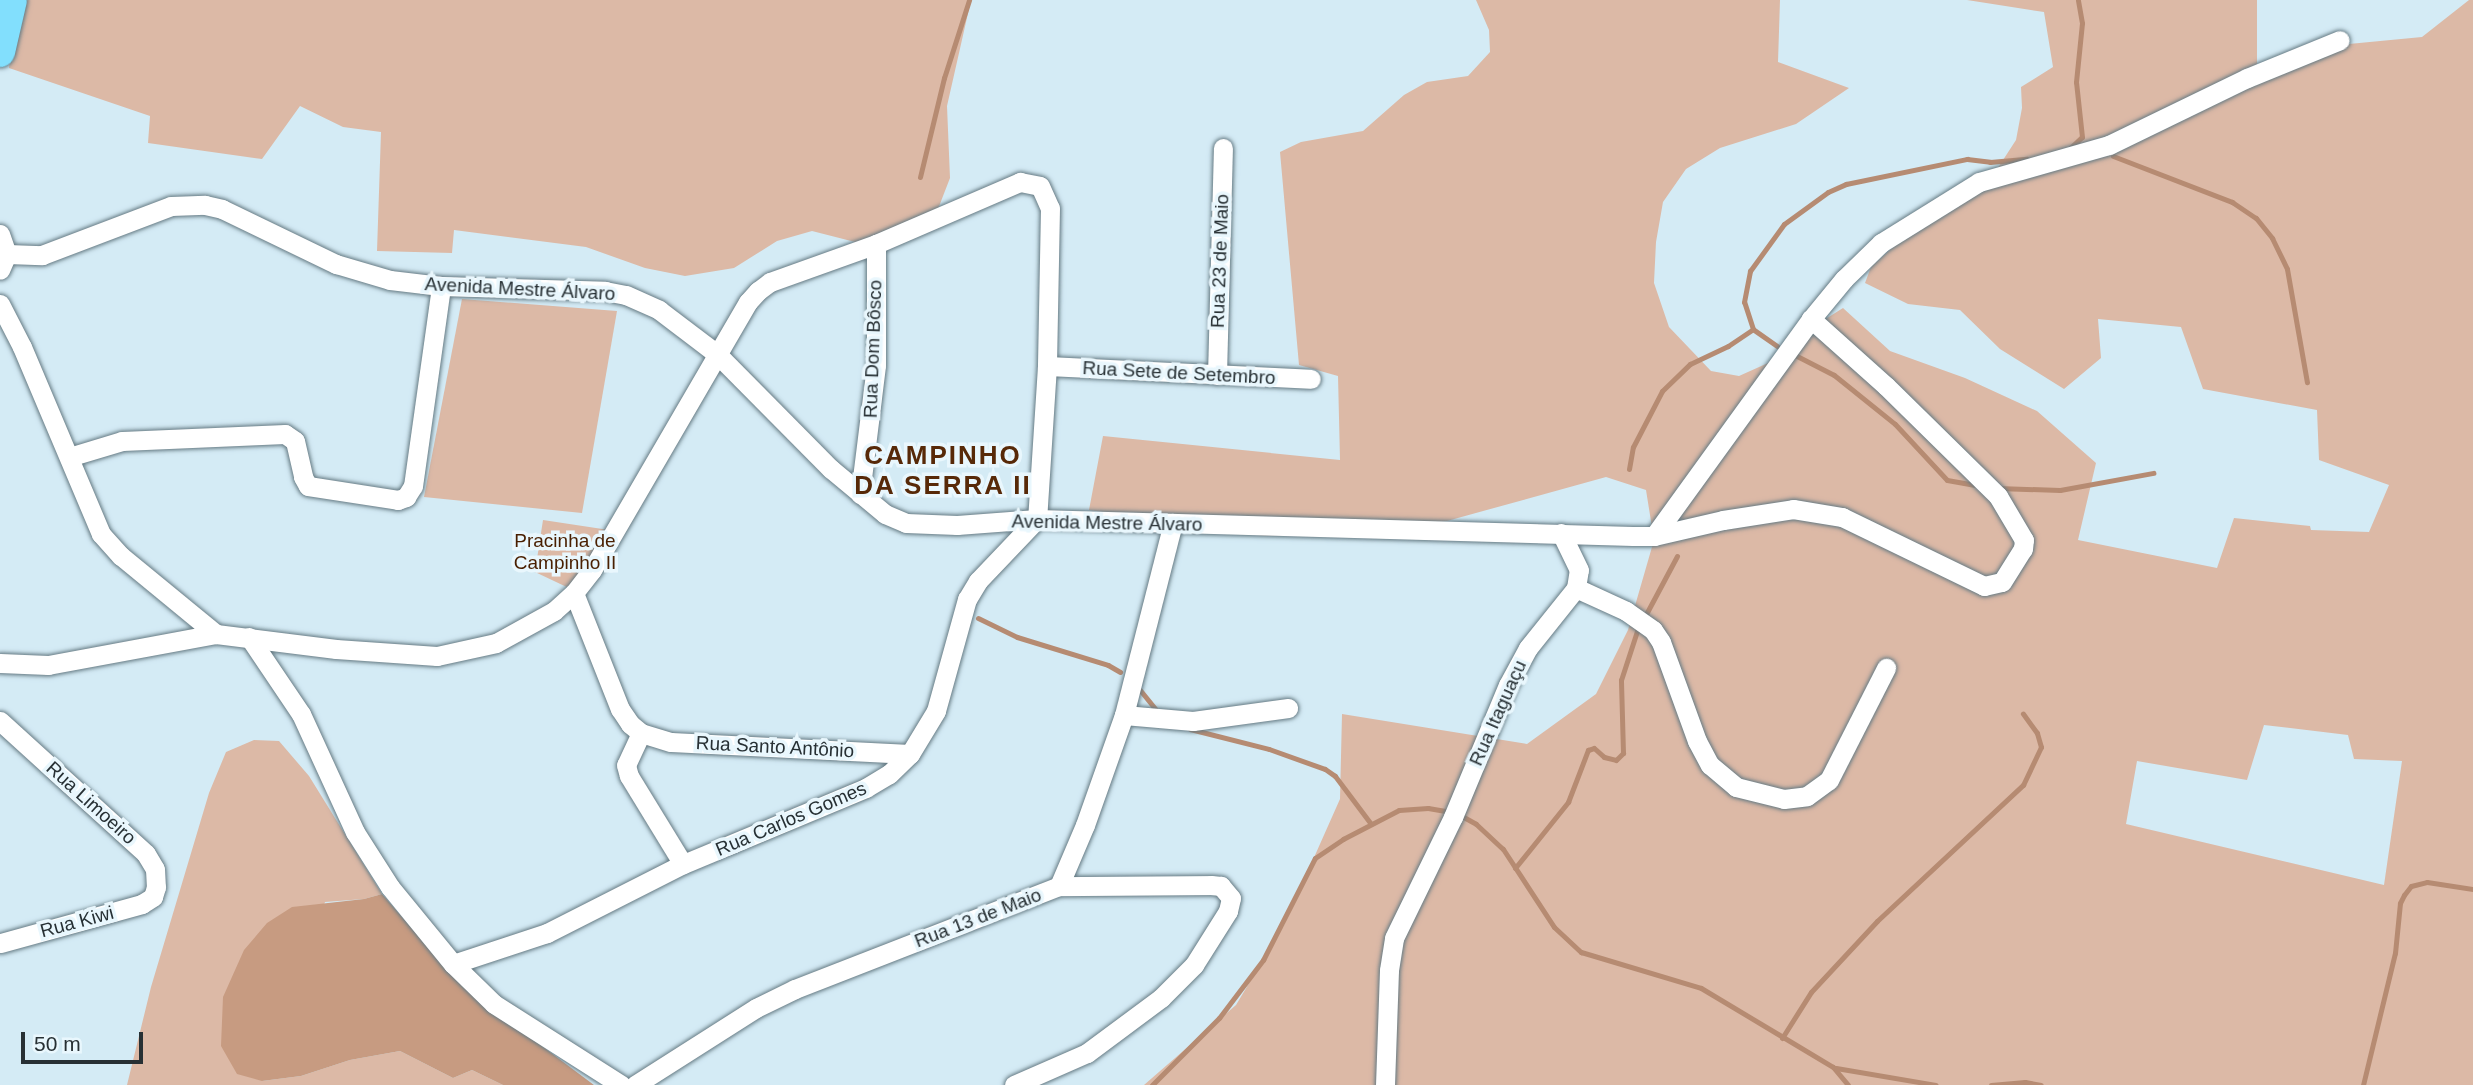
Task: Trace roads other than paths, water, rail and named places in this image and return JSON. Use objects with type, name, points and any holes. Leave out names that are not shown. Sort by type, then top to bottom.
[{"type":"main road","points":[[0,52],[12,0]]},
{"type":"street","points":[[1654,536],[1811,319],[1844,279],[1881,243],[1963,190],[1995,176],[2109,145],[2247,78],[2340,40]]},
{"type":"street","name":"Rua 23 de Maio","points":[[1217,374],[1223,148]]},
{"type":"street","points":[[0,663],[48,665],[216,634],[336,649],[437,656],[496,643],[532,625],[574,593],[593,570],[748,302],[771,282],[876,244],[1020,182],[1032,182],[1046,193],[1050,208],[1047,366],[1037,519]]},
{"type":"street","name":"Avenida Mestre Álvaro","points":[[4,262],[42,255],[171,206],[205,205],[222,209],[336,264],[390,280],[441,285],[605,291],[626,295],[659,310],[712,362],[860,494],[885,514],[906,523],[944,526],[1037,519],[1654,536],[1793,509],[1842,517],[1984,586],[2001,582],[2009,575],[2023,549],[2024,540],[1998,496],[1886,386],[1811,319]]},
{"type":"street","points":[[0,234],[4,262]]},
{"type":"street","name":"Rua Dom Bôsco","points":[[860,494],[876,365],[876,244]]},
{"type":"street","points":[[69,457],[122,441],[285,435],[295,441],[303,477],[308,486],[398,500],[406,497],[413,486],[441,285]]},
{"type":"street","points":[[0,304],[22,347],[101,534],[131,565],[216,634]]},
{"type":"street","name":"Rua Sete de Setembro","points":[[1047,366],[1311,379]]},
{"type":"street","name":"Rua Carlos Gomes","points":[[453,964],[556,928],[683,864],[866,788],[889,774],[910,754],[936,711],[967,599],[978,581],[1037,519]]},
{"type":"street","name":"Rua 13 de Maio","points":[[635,1085],[756,1008],[795,989],[1059,886],[1085,825],[1124,715],[1173,523]]},
{"type":"street","points":[[1562,533],[1579,570],[1576,588],[1626,611],[1653,630],[1661,642],[1697,741],[1710,765],[1737,787],[1784,799],[1807,796],[1829,780],[1886,668]]},
{"type":"street","name":"Rua Itaguaçu","points":[[1385,1085],[1389,970],[1394,938],[1454,817],[1518,666],[1528,648],[1576,588]]},
{"type":"street","points":[[574,593],[620,709],[630,724],[641,733],[626,765],[629,776],[683,864]]},
{"type":"street","points":[[249,637],[312,734],[355,832],[390,887],[453,964],[494,1004],[621,1085]]},
{"type":"street","points":[[1124,715],[1193,721],[1288,708]]},
{"type":"street","name":"Rua Limoeiro","points":[[0,721],[146,854],[155,869],[156,892],[153,897]]},
{"type":"street","name":"Rua Santo Antônio","points":[[641,733],[671,742],[910,754]]},
{"type":"street","points":[[1014,1085],[1087,1053],[1161,998],[1194,965],[1228,911],[1231,898],[1221,886],[1211,885],[1059,886]]},
{"type":"street","name":"Rua Kiwi","points":[[0,943],[142,904],[153,897]]},
{"type":"waterway","points":[[920,177],[944,78],[969,0]]},
{"type":"waterway","points":[[2070,148],[2082,137],[2076,82],[2082,23],[2078,0]]},
{"type":"waterway","points":[[2113,156],[2232,202],[2256,218],[2272,238],[2287,269],[2307,382]]},
{"type":"waterway","points":[[1777,346],[1753,329],[1744,302],[1750,271],[1784,224],[1828,192],[1846,184],[1967,159],[1990,162],[2027,159]]},
{"type":"waterway","points":[[1629,469],[1633,447],[1662,391],[1690,364],[1728,346],[1753,329]]},
{"type":"waterway","points":[[1793,354],[1834,375],[1895,424],[1947,480],[1974,485]]},
{"type":"waterway","points":[[1997,488],[2060,490],[2153,473]]},
{"type":"waterway","points":[[1515,868],[1568,802],[1588,750],[1594,748],[1604,757],[1616,760],[1623,753],[1621,680],[1637,631],[1677,556]]},
{"type":"waterway","points":[[978,618],[1017,637],[1108,665],[1120,672]]},
{"type":"waterway","points":[[1140,690],[1158,712]]},
{"type":"waterway","points":[[1782,1038],[1811,992],[1877,921],[2023,785],[2041,747],[2037,733],[2023,714]]},
{"type":"waterway","points":[[1190,729],[1269,749],[1325,769],[1335,776],[1371,824]]},
{"type":"waterway","points":[[1152,1085],[1219,1018],[1263,960],[1315,858],[1343,839],[1399,810],[1428,808],[1450,812]]},
{"type":"waterway","points":[[1460,815],[1476,824],[1503,849],[1554,927],[1581,952],[1701,988],[1833,1067],[1848,1085]]},
{"type":"waterway","points":[[2363,1085],[2395,953],[2400,903],[2404,895],[2411,886],[2427,882],[2473,889]]},
{"type":"waterway","points":[[1836,1068],[1936,1085]]},
{"type":"waterway","points":[[1991,1085],[2025,1082],[2041,1085]]},
{"type":"district","name":"CAMPINHO DA SERRA II","points":[[943,471]]},
{"type":"park label","name":"Pracinha de Campinho II","points":[[565,552]]}]
